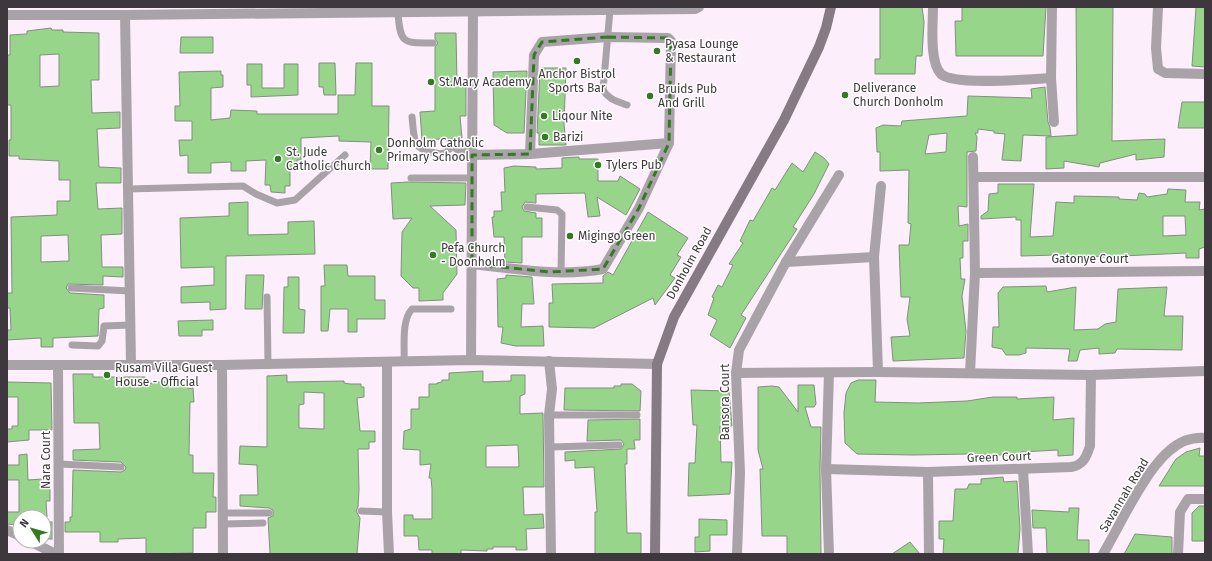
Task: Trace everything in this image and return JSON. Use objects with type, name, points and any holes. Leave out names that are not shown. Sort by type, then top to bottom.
[{"type":"main road","name":"Donholm Road","points":[[655,554],[657,364],[674,317],[784,120],[819,47],[826,28],[831,7]]},
{"type":"street","points":[[7,15],[52,11],[125,15],[219,11],[386,10],[398,12],[548,9],[695,9],[699,7]]},
{"type":"street","points":[[933,7],[934,57],[941,73],[948,78],[965,81],[1051,78]]},
{"type":"street","points":[[1052,7],[1051,78],[1054,122]]},
{"type":"street","points":[[1158,7],[1156,48],[1158,69],[1165,74],[1205,74]]},
{"type":"street","points":[[472,360],[473,11]]},
{"type":"street","points":[[125,15],[131,364]]},
{"type":"street","points":[[472,264],[561,273],[603,269],[639,208],[669,143],[671,41],[668,38],[608,37],[542,42],[534,55],[530,154]]},
{"type":"street","points":[[472,150],[530,154],[669,143]]},
{"type":"street","points":[[970,373],[975,273],[973,157]]},
{"type":"street","name":"Bansora Court","points":[[738,554],[740,473],[736,373],[739,350],[786,262],[839,175]]},
{"type":"street","points":[[974,177],[1205,177]]},
{"type":"street","points":[[878,372],[874,257],[881,186]]},
{"type":"street","points":[[786,262],[874,257]]},
{"type":"street","name":"Gatonye Court","points":[[975,273],[1205,271]]},
{"type":"street","points":[[7,365],[222,365],[472,360],[657,364]]},
{"type":"street","points":[[549,361],[552,389],[549,415],[550,554]]},
{"type":"street","points":[[387,362],[387,512],[389,554]]},
{"type":"street","points":[[222,365],[223,554]]},
{"type":"street","name":"Nara Court","points":[[53,553],[59,464],[58,366]]},
{"type":"street","points":[[736,373],[878,372],[1091,375],[1205,371]]},
{"type":"street","points":[[829,373],[826,469],[829,554]]},
{"type":"street","name":"Green Court","points":[[826,469],[928,472],[1071,467],[1080,465],[1087,457],[1090,446],[1091,375]]},
{"type":"street","name":"Savannah Road","points":[[1103,554],[1150,472],[1168,451],[1180,443],[1194,438],[1205,438]]},
{"type":"street","points":[[1023,469],[1028,554]]},
{"type":"street","points":[[928,472],[929,554]]},
{"type":"street","points":[[1178,554],[1180,512],[1182,507],[1188,499],[1205,498]]},
{"type":"lane","points":[[610,10],[603,90],[606,96],[627,105]]},
{"type":"lane","points":[[398,12],[399,32],[404,37],[411,43],[433,43]]},
{"type":"lane","points":[[412,117],[415,141],[422,149],[439,154],[448,152],[453,145],[457,150],[472,150]]},
{"type":"lane","points":[[128,189],[243,186],[256,194],[278,203],[295,200],[345,155]]},
{"type":"lane","points":[[411,178],[472,178]]},
{"type":"lane","points":[[527,207],[557,210],[562,214],[561,273]]},
{"type":"lane","points":[[71,288],[130,291]]},
{"type":"lane","points":[[267,297],[268,364]]},
{"type":"lane","points":[[404,362],[407,314],[412,308],[451,309]]},
{"type":"lane","points":[[72,345],[98,346],[102,341],[104,326],[130,325]]},
{"type":"lane","points":[[549,415],[637,415]]},
{"type":"lane","points":[[550,447],[620,445]]},
{"type":"lane","points":[[59,464],[121,467]]},
{"type":"lane","points":[[361,511],[387,512]]},
{"type":"lane","points":[[222,519],[268,513]]},
{"type":"lane","points":[[222,519],[263,523]]},
{"type":"highlighted area","points":[[608,37],[668,38],[671,41],[669,143],[639,208],[603,269],[550,272],[472,264],[472,155],[530,154],[534,55],[542,42]]},
{"type":"building","points":[[880,7],[922,7],[924,22],[922,56],[916,56],[915,74],[875,74],[875,59],[880,59]]},
{"type":"building","points":[[962,7],[1046,7],[1043,56],[956,56],[955,21],[962,21]]},
{"type":"building","points":[[1076,7],[1113,7],[1112,141],[1165,139],[1164,157],[1136,160],[1136,154],[1100,163],[1099,167],[1064,161],[1064,168],[1046,169],[1046,137],[1077,135]]},
{"type":"building","points":[[1196,7],[1205,7],[1205,67],[1192,66]]},
{"type":"building","points":[[51,28],[52,30],[63,30],[63,32],[99,33],[99,80],[91,80],[92,113],[120,112],[120,128],[97,129],[99,167],[121,168],[121,183],[96,183],[98,209],[122,208],[122,234],[101,235],[102,267],[123,267],[123,277],[103,276],[103,285],[68,284],[66,288],[70,293],[104,295],[104,308],[99,309],[98,336],[53,338],[53,347],[41,347],[41,338],[7,340],[7,330],[11,330],[10,308],[7,308],[7,293],[12,293],[11,217],[57,215],[57,201],[70,201],[70,180],[59,180],[59,161],[19,159],[19,156],[9,156],[9,140],[11,140],[11,105],[7,105],[7,55],[10,55],[10,35],[27,34],[27,31]],"holes":[[[59,54],[59,86],[40,87],[40,55]],[[68,235],[69,261],[41,262],[41,236]]]},
{"type":"building","points":[[435,33],[456,33],[457,83],[466,83],[466,116],[460,116],[462,138],[422,140],[420,112],[435,111],[435,47],[438,43],[435,39]]},
{"type":"building","points":[[181,37],[213,37],[213,53],[180,53]]},
{"type":"building","points":[[319,63],[335,63],[336,95],[324,95],[323,87],[319,87]]},
{"type":"building","points":[[356,63],[372,63],[372,106],[389,106],[388,169],[370,169],[371,142],[339,141],[339,136],[301,138],[301,160],[297,160],[297,167],[290,167],[290,186],[285,186],[285,193],[271,192],[270,185],[265,185],[266,160],[246,161],[246,171],[231,171],[231,162],[211,163],[211,173],[188,173],[188,155],[180,156],[179,140],[192,140],[192,121],[175,121],[175,106],[180,106],[179,72],[221,71],[221,75],[223,75],[223,87],[211,88],[211,120],[230,118],[231,110],[257,111],[257,114],[338,114],[338,95],[355,95]]},
{"type":"building","points":[[247,64],[262,64],[262,88],[284,88],[284,64],[298,64],[298,95],[251,97],[251,85],[247,85]]},
{"type":"building","points":[[542,68],[566,68],[564,124],[566,145],[539,145],[539,133],[537,133],[540,71],[542,71]]},
{"type":"building","points":[[527,71],[524,133],[507,133],[494,125],[493,72]]},
{"type":"building","points":[[1045,87],[1048,122],[1051,136],[1023,135],[1021,161],[1002,160],[1005,134],[978,129],[978,133],[975,133],[977,137],[976,151],[967,152],[967,207],[958,206],[959,226],[968,224],[968,241],[963,241],[963,258],[960,258],[961,279],[965,279],[962,296],[966,331],[964,358],[893,361],[891,337],[910,336],[907,319],[910,297],[901,297],[899,245],[909,245],[911,224],[908,223],[909,170],[880,171],[880,152],[877,152],[876,128],[883,125],[901,126],[902,121],[967,116],[968,96],[1032,98],[1031,89]],"holes":[[[947,133],[946,152],[925,154],[929,135]]]},
{"type":"building","points":[[1182,102],[1205,102],[1205,128],[1178,128]]},
{"type":"building","points":[[815,152],[824,158],[829,164],[814,194],[793,227],[797,229],[741,315],[746,318],[730,348],[710,335],[717,320],[708,315],[714,298],[712,297],[718,285],[722,287],[733,265],[729,264],[743,243],[740,241],[750,220],[753,221],[772,188],[775,190],[792,163],[803,172]]},
{"type":"building","points":[[579,157],[579,159],[598,159],[598,181],[618,181],[620,176],[640,189],[626,215],[597,197],[600,216],[588,217],[585,193],[536,194],[536,203],[525,202],[522,207],[524,211],[536,213],[536,218],[542,218],[542,237],[522,237],[522,263],[505,262],[504,237],[494,237],[492,217],[494,217],[494,211],[502,211],[501,192],[505,192],[504,168],[514,166],[536,167],[536,169],[562,168],[562,158]]},
{"type":"building","points":[[391,183],[466,183],[465,205],[430,206],[456,230],[457,274],[443,293],[443,300],[419,301],[419,288],[413,288],[401,276],[402,232],[412,218],[393,219]]},
{"type":"building","points":[[998,184],[1034,184],[1030,237],[1053,236],[1056,202],[1074,203],[1074,196],[1119,197],[1119,199],[1137,200],[1139,193],[1145,194],[1147,197],[1167,194],[1168,189],[1186,190],[1185,202],[1200,202],[1199,210],[1205,209],[1205,247],[1199,249],[1199,258],[1186,258],[1186,253],[1122,256],[1122,258],[1088,256],[1056,258],[1056,255],[1021,256],[1021,220],[1016,220],[1016,217],[981,219],[981,216],[988,211],[989,194],[998,193]],"holes":[[[1163,216],[1185,216],[1186,235],[1163,236]]]},
{"type":"building","points":[[248,202],[248,235],[288,234],[288,222],[314,221],[315,254],[226,256],[226,309],[210,310],[210,302],[181,303],[181,287],[214,285],[214,267],[181,268],[180,218],[229,216],[229,203]]},
{"type":"building","points":[[648,212],[688,238],[677,255],[681,257],[670,275],[675,278],[655,305],[653,298],[594,328],[549,327],[549,303],[553,303],[552,284],[603,283],[603,276],[608,272],[613,275]]},
{"type":"building","points":[[324,265],[347,265],[348,276],[375,276],[375,300],[385,300],[385,319],[357,319],[357,332],[348,332],[348,309],[330,309],[328,331],[321,331],[321,286],[325,286]]},
{"type":"building","points":[[246,275],[264,275],[262,309],[245,309]]},
{"type":"building","points":[[506,275],[532,277],[534,304],[522,304],[521,327],[543,326],[544,346],[516,346],[501,343],[503,327],[498,327],[497,279],[506,278]]},
{"type":"building","points":[[288,277],[299,277],[299,309],[305,310],[304,333],[283,333],[284,287],[288,287]]},
{"type":"building","points":[[1046,286],[1047,292],[1076,287],[1074,330],[1098,329],[1105,324],[1116,322],[1118,289],[1167,287],[1164,316],[1183,316],[1182,350],[1117,349],[1115,353],[1099,354],[1099,348],[1080,350],[1077,361],[1068,361],[1070,349],[1026,348],[1026,353],[1019,355],[1006,355],[1002,349],[992,347],[993,327],[999,327],[998,293],[1003,287]]},
{"type":"building","points":[[213,320],[213,330],[202,330],[202,336],[179,336],[178,321]]},
{"type":"building","points":[[483,371],[483,382],[511,381],[511,375],[525,375],[525,394],[520,396],[520,414],[543,413],[544,487],[523,487],[524,515],[543,514],[544,528],[526,529],[527,550],[516,550],[516,547],[493,547],[493,549],[487,549],[487,551],[461,550],[461,554],[432,554],[432,550],[419,550],[418,536],[404,536],[404,515],[413,515],[413,519],[432,519],[432,489],[431,478],[429,478],[431,464],[420,465],[420,450],[403,449],[404,431],[411,429],[411,409],[419,409],[419,397],[429,397],[429,384],[437,384],[442,382],[442,380],[449,380],[449,373]],"holes":[[[518,445],[519,467],[486,467],[486,446]]]},
{"type":"building","points":[[73,374],[93,374],[93,377],[145,377],[145,384],[167,381],[167,386],[188,384],[188,389],[193,388],[194,402],[190,402],[189,455],[193,455],[193,473],[214,473],[213,497],[216,497],[216,512],[206,512],[206,528],[193,528],[193,553],[146,554],[146,538],[118,539],[118,542],[100,542],[100,532],[65,532],[65,522],[70,522],[70,517],[72,517],[73,470],[121,472],[125,470],[126,467],[121,462],[73,460],[73,450],[100,449],[99,423],[74,423]]},
{"type":"building","points":[[287,375],[287,382],[344,381],[344,383],[361,384],[361,387],[364,387],[364,397],[357,398],[360,431],[375,431],[375,442],[369,442],[369,449],[358,449],[359,490],[358,507],[356,511],[360,518],[357,554],[270,554],[268,518],[273,516],[273,510],[269,508],[240,506],[240,495],[258,495],[257,465],[239,464],[240,446],[267,447],[267,376]],"holes":[[[304,392],[324,393],[324,429],[299,428],[299,405],[304,404]]]},
{"type":"building","points":[[858,380],[876,380],[875,402],[918,403],[967,401],[993,397],[1017,397],[1017,399],[1054,397],[1053,420],[1074,418],[1073,455],[1058,456],[1058,450],[1021,452],[1020,455],[857,454],[845,443],[844,413],[846,393],[851,383]]},
{"type":"building","points":[[7,382],[51,383],[52,430],[29,430],[29,440],[7,442],[7,429],[12,429],[12,426],[18,426],[18,397],[7,397]]},
{"type":"building","points":[[621,384],[632,384],[641,391],[640,411],[564,410],[565,388],[614,388],[614,386],[621,386]]},
{"type":"building","points":[[798,385],[814,385],[816,404],[814,407],[805,407],[811,427],[821,427],[821,554],[787,554],[787,536],[762,536],[760,469],[763,469],[758,450],[758,387],[779,387],[798,412]]},
{"type":"building","points":[[691,390],[729,391],[732,426],[720,426],[721,462],[732,462],[730,494],[688,496],[689,463],[695,463],[697,425],[693,425]]},
{"type":"building","points":[[640,419],[640,440],[634,440],[635,449],[627,449],[627,464],[625,464],[627,533],[641,533],[641,554],[595,554],[595,512],[597,512],[594,467],[575,468],[575,460],[565,461],[565,452],[621,449],[624,444],[621,440],[587,441],[588,420]]},
{"type":"building","points":[[1200,448],[1199,456],[1205,456],[1205,486],[1159,486],[1176,459],[1186,452]]},
{"type":"building","points":[[27,454],[28,480],[43,479],[47,480],[47,484],[50,484],[50,501],[46,501],[46,509],[19,509],[19,480],[7,480],[7,465],[19,465],[19,455]]},
{"type":"building","points":[[1003,477],[1004,482],[1017,481],[1020,529],[1018,554],[943,554],[944,539],[939,539],[939,521],[953,521],[955,489],[967,489],[969,484],[981,484],[981,479]]},
{"type":"building","points":[[1199,506],[1205,506],[1205,541],[1192,541],[1192,513]]},
{"type":"building","points":[[1069,508],[1079,508],[1077,540],[1089,540],[1089,554],[1047,554],[1046,528],[1033,528],[1032,510],[1069,512]]},
{"type":"building","points":[[7,512],[12,512],[12,524],[7,524]]},
{"type":"building","points":[[699,519],[727,520],[727,535],[710,535],[710,551],[695,552],[695,537],[699,537]]},
{"type":"building","points":[[1135,534],[1172,537],[1172,554],[1124,554]]},
{"type":"building","points":[[910,542],[920,554],[892,554]]},
{"type":"place","name":"Pyasa Lounge & Restaurant","points":[[657,51]]},
{"type":"place","name":"Anchor Bistrol Sports Bar","points":[[577,61]]},
{"type":"place","name":"St.Mary Academy","points":[[431,82]]},
{"type":"place","name":"Deliverance Church Donholm","points":[[845,95]]},
{"type":"place","name":"Bruids Pub And Grill","points":[[650,96]]},
{"type":"place","name":"Liqour Nite","points":[[544,116]]},
{"type":"place","name":"Barizi","points":[[545,137]]},
{"type":"place","name":"Donholm Catholic Primary School","points":[[379,150]]},
{"type":"place","name":"St. Jude Catholic Church","points":[[278,159]]},
{"type":"place","name":"Tylers Pub","points":[[598,165]]},
{"type":"place","name":"Migingo Green","points":[[570,236]]},
{"type":"place","name":"Pefa Church - Doonholm","points":[[433,255]]},
{"type":"place","name":"Rusam Villa Guest House - Official","points":[[107,375]]}]
